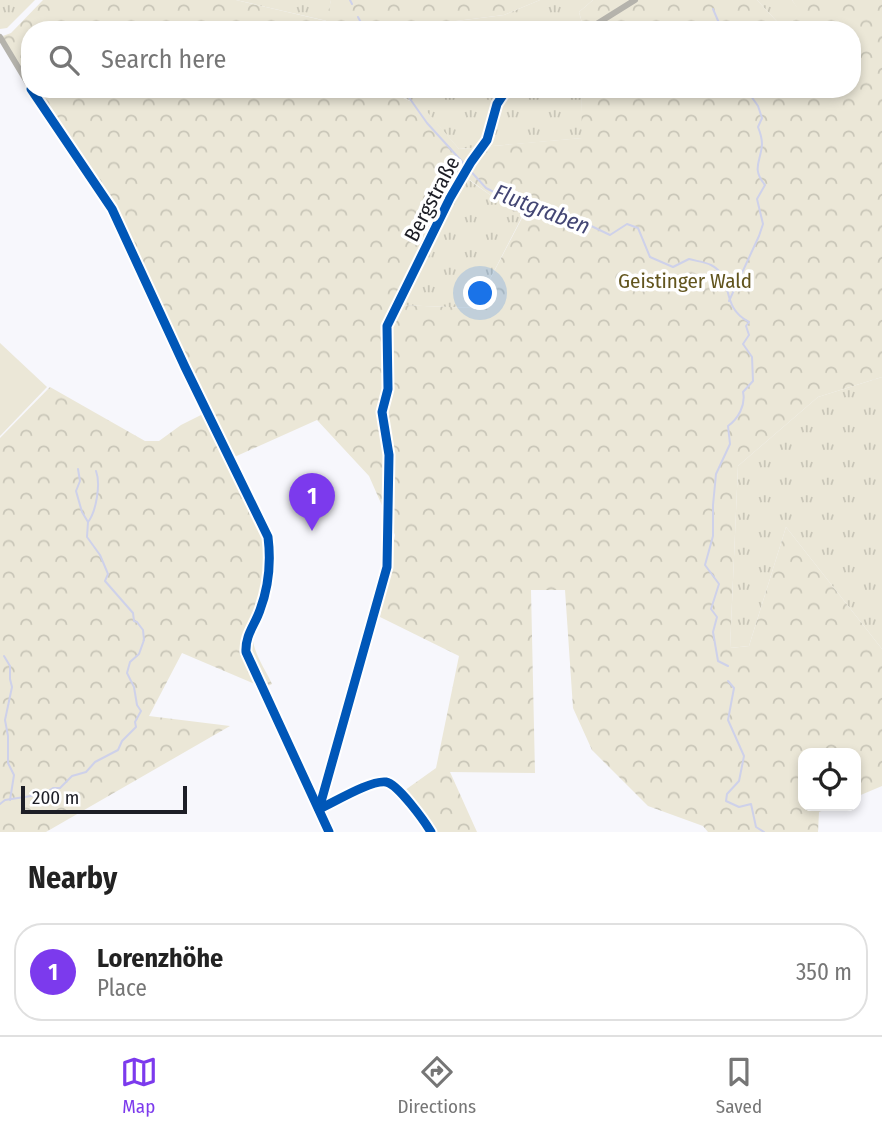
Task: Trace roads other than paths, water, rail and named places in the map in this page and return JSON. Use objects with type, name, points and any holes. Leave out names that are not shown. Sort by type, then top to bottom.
[{"type":"street","points":[[601,21],[635,0]]},
{"type":"street","points":[[0,37],[21,73]]},
{"type":"street","points":[[37,98],[112,209],[185,368],[268,537],[271,557],[269,574],[260,611],[247,636],[246,652],[329,832]]},
{"type":"street","name":"Bergstraße","points":[[319,809],[387,567],[389,455],[382,412],[388,389],[387,326],[450,198],[487,140],[496,104],[500,98]]},
{"type":"street","points":[[319,809],[374,784],[386,782],[393,784],[431,832]]},
{"type":"waterway","name":"Flutgraben","points":[[350,0],[352,4]]},
{"type":"waterway","points":[[713,9],[718,21]]},
{"type":"waterway","name":"Flutgraben","points":[[358,17],[360,21]]},
{"type":"waterway","name":"Flutgraben","points":[[409,98],[427,123],[486,188],[519,205],[560,211],[610,235],[627,224],[638,228],[650,257],[673,267],[689,259],[711,265],[723,277],[734,308],[749,322],[746,326],[749,335],[743,344],[752,357],[753,381],[743,392],[740,411],[728,426],[730,444],[716,474],[713,536],[705,565],[719,584],[711,609],[717,617],[713,632],[718,661],[728,666]]},
{"type":"waterway","points":[[729,301],[763,224],[757,199],[765,185],[758,174],[762,144],[758,127],[762,118],[752,98]]},
{"type":"waterway","points":[[0,804],[5,800],[44,794],[53,788],[60,788],[72,776],[86,772],[95,762],[118,750],[122,741],[136,727],[135,722],[141,711],[127,673],[130,662],[139,654],[144,640],[143,630],[134,621],[133,613],[105,581],[108,574],[100,555],[87,537],[88,522],[76,491],[80,481],[78,469]]},
{"type":"waterway","points":[[88,522],[97,498],[96,471]]},
{"type":"waterway","points":[[4,656],[10,666],[12,687],[5,720],[8,763],[14,775],[10,800]]},
{"type":"waterway","name":"Flutgraben","points":[[728,681],[734,688],[728,720],[744,756],[739,781],[727,794],[726,801],[739,807],[751,804],[756,827],[764,832]]},
{"type":"place","name":"Lorenzhöhe","points":[[312,531]]},
{"type":"park label","name":"Geistinger Wald","points":[[685,281]]}]
